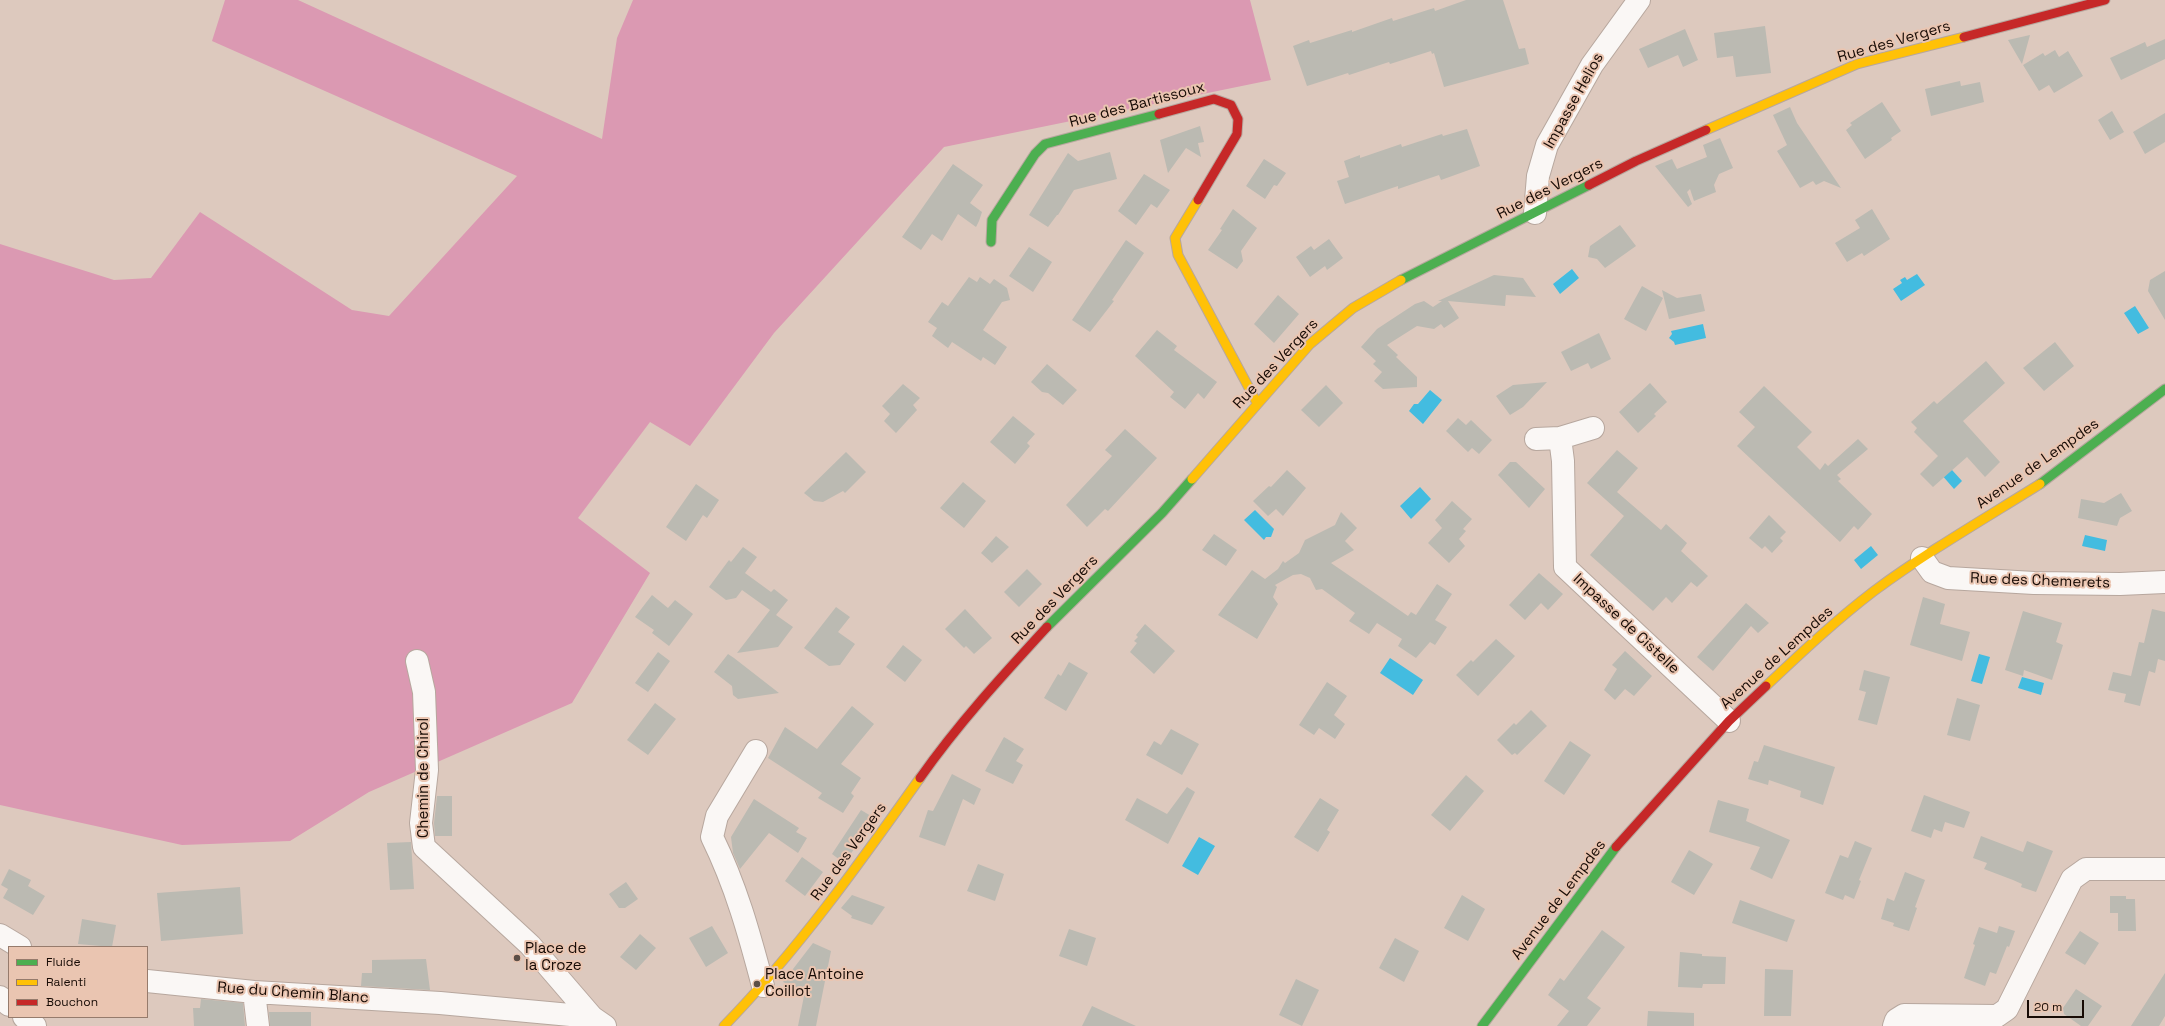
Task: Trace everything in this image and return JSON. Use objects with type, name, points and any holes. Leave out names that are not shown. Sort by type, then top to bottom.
[{"type":"street","name":"Impasse Helios","points":[[1534,213],[1538,176],[1547,145],[1592,65],[1639,0]]},
{"type":"street","name":"Rue des Vergers","points":[[724,1026],[763,986],[847,881],[945,743],[985,695],[1056,617],[1162,513],[1310,344],[1353,308],[1405,278],[1636,161],[1857,64],[2105,0]]},
{"type":"street","name":"Rue des Bartissoux","points":[[991,242],[992,220],[1035,154],[1045,144],[1214,99],[1231,105],[1238,119],[1237,134],[1175,238],[1178,255],[1257,403]]},
{"type":"street","name":"Avenue de Lempdes","points":[[1482,1026],[1617,846],[1729,721],[1823,633],[1873,592],[1922,558],[2043,482],[2165,389]]},
{"type":"street","points":[[1536,439],[1560,438],[1593,428]]},
{"type":"street","name":"Impasse de Cistelle","points":[[1560,438],[1564,461],[1565,567],[1729,721]]},
{"type":"street","name":"Rue des Chemerets","points":[[1922,558],[1932,572],[1948,578],[2042,583],[2120,584],[2165,582]]},
{"type":"street","name":"Chemin de Chirol","points":[[417,661],[424,692],[427,770],[421,822],[424,847],[530,945],[599,1021]]},
{"type":"street","points":[[756,751],[717,816],[712,838],[729,872],[746,924],[763,986]]},
{"type":"street","points":[[1894,1026],[1896,1020],[1904,1015],[1997,1016],[2007,1009],[2072,879],[2086,869],[2165,869]]},
{"type":"street","points":[[0,935],[18,946]]},
{"type":"street","name":"Rue du Chemin Blanc","points":[[148,981],[254,992],[440,1003],[599,1021]]},
{"type":"street","points":[[254,992],[258,1026]]},
{"type":"street","points":[[0,997],[8,1004]]},
{"type":"street","points":[[25,1018],[35,1026]]},
{"type":"shaded area","points":[[225,0],[298,0],[602,139],[617,38],[633,0],[1250,0],[1271,80],[944,147],[774,333],[690,446],[650,422],[578,518],[650,573],[572,703],[369,792],[290,841],[182,845],[0,805],[0,244],[114,280],[151,278],[200,212],[352,310],[389,316],[517,176],[212,41]]},
{"type":"water","points":[[1572,269],[1579,278],[1560,294],[1553,284]]},
{"type":"water","points":[[1917,274],[1925,285],[1901,301],[1893,289],[1902,283],[1900,280],[1905,277],[1907,280]]},
{"type":"water","points":[[2135,306],[2149,328],[2138,334],[2124,313]]},
{"type":"water","points":[[1703,324],[1706,338],[1675,345],[1669,338],[1672,334],[1671,331]]},
{"type":"water","points":[[1430,390],[1442,400],[1423,424],[1409,411],[1414,404],[1418,404]]},
{"type":"water","points":[[1943,460],[1962,481],[1954,489],[1934,466]]},
{"type":"water","points":[[1420,487],[1431,499],[1411,519],[1400,506]]},
{"type":"water","points":[[1255,510],[1274,529],[1271,537],[1266,537],[1264,540],[1244,520]]},
{"type":"water","points":[[2085,535],[2107,540],[2105,551],[2082,546]]},
{"type":"water","points":[[1871,546],[1878,555],[1861,569],[1854,560]]},
{"type":"water","points":[[1979,654],[1990,657],[1982,684],[1971,681]]},
{"type":"water","points":[[1390,658],[1423,680],[1413,695],[1380,673]]},
{"type":"water","points":[[2022,677],[2044,683],[2041,695],[2018,688]]},
{"type":"water","points":[[1199,837],[1215,846],[1198,875],[1182,866]]},
{"type":"building","points":[[1466,0],[1503,0],[1519,49],[1525,48],[1529,64],[1444,87],[1434,53],[1432,54],[1431,51],[1390,64],[1389,62],[1349,75],[1348,73],[1307,86],[1293,46],[1309,40],[1310,43],[1352,30],[1352,32],[1392,18],[1393,21],[1434,8],[1435,11]]},
{"type":"building","points":[[1765,26],[1771,73],[1736,77],[1733,56],[1717,58],[1714,33]]},
{"type":"building","points":[[1685,29],[1698,60],[1683,67],[1678,55],[1648,68],[1639,49]]},
{"type":"building","points":[[2030,35],[2022,64],[2008,40]]},
{"type":"building","points":[[2165,39],[2165,59],[2121,80],[2110,58],[2145,42],[2147,47]]},
{"type":"building","points":[[2055,50],[2059,57],[2068,51],[2083,76],[2054,93],[2049,85],[2039,91],[2023,65],[2043,53],[2045,56]]},
{"type":"building","points":[[1960,81],[1961,86],[1980,82],[1984,102],[1931,116],[1925,89]]},
{"type":"building","points":[[1882,102],[1901,131],[1891,138],[1892,140],[1865,159],[1846,130],[1852,125],[1850,123]]},
{"type":"building","points":[[1790,107],[1797,123],[1841,188],[1824,181],[1816,185],[1813,181],[1800,188],[1777,151],[1787,145],[1773,115]]},
{"type":"building","points":[[2112,111],[2124,132],[2110,140],[2098,120]]},
{"type":"building","points":[[2165,113],[2165,142],[2145,154],[2133,132]]},
{"type":"building","points":[[1200,126],[1204,142],[1198,143],[1201,157],[1186,148],[1168,173],[1160,140]]},
{"type":"building","points":[[1467,129],[1480,166],[1441,180],[1439,175],[1398,189],[1398,186],[1345,204],[1337,181],[1349,177],[1344,161],[1360,155],[1360,158],[1401,144],[1402,147],[1442,134],[1443,136]]},
{"type":"building","points":[[1720,138],[1733,168],[1719,174],[1714,185],[1716,192],[1694,201],[1690,189],[1687,192],[1692,204],[1688,207],[1655,166],[1672,159],[1677,169],[1707,157],[1703,145]]},
{"type":"building","points":[[1110,152],[1117,179],[1074,190],[1058,215],[1048,227],[1029,215],[1068,153],[1078,161]]},
{"type":"building","points":[[1264,159],[1286,173],[1277,186],[1274,185],[1265,199],[1246,186]]},
{"type":"building","points":[[953,164],[983,185],[970,203],[982,212],[979,221],[976,227],[958,214],[942,241],[932,234],[921,250],[902,237]]},
{"type":"building","points":[[1144,174],[1170,190],[1157,208],[1151,204],[1136,225],[1118,211]]},
{"type":"building","points":[[1233,209],[1257,228],[1241,251],[1243,261],[1237,269],[1208,250],[1222,230],[1220,229]]},
{"type":"building","points":[[1872,209],[1890,239],[1864,256],[1862,253],[1847,262],[1835,243],[1860,228],[1855,220]]},
{"type":"building","points":[[1620,225],[1636,246],[1605,268],[1597,259],[1588,257],[1590,246]]},
{"type":"building","points":[[1329,239],[1343,258],[1327,270],[1325,266],[1310,277],[1296,257],[1311,246],[1314,250]]},
{"type":"building","points":[[1126,240],[1144,253],[1112,300],[1114,301],[1090,332],[1072,320]]},
{"type":"building","points":[[1029,247],[1052,262],[1033,292],[1009,276]]},
{"type":"building","points":[[2165,271],[2165,320],[2148,291],[2150,280]]},
{"type":"building","points":[[1494,275],[1523,278],[1536,297],[1506,295],[1505,306],[1448,301],[1459,318],[1444,328],[1441,324],[1434,329],[1417,326],[1387,345],[1398,355],[1396,357],[1417,377],[1417,387],[1383,389],[1374,381],[1382,372],[1373,364],[1376,361],[1361,347],[1377,329],[1415,304],[1424,301],[1433,307],[1442,301],[1438,301]]},
{"type":"building","points":[[969,277],[977,282],[980,277],[990,284],[994,279],[1007,288],[1010,300],[1002,302],[983,330],[1007,347],[995,365],[983,357],[981,361],[952,342],[948,348],[932,336],[937,328],[928,322],[942,302],[948,306]]},
{"type":"building","points":[[1642,286],[1663,298],[1646,331],[1624,319]]},
{"type":"building","points":[[1662,290],[1677,298],[1701,294],[1705,311],[1669,319]]},
{"type":"building","points":[[1278,295],[1299,314],[1274,343],[1254,324]]},
{"type":"building","points":[[1157,330],[1177,346],[1174,350],[1217,382],[1204,399],[1198,393],[1185,409],[1170,397],[1174,392],[1135,356]]},
{"type":"building","points":[[1599,333],[1611,359],[1591,369],[1588,363],[1571,371],[1561,352]]},
{"type":"building","points":[[2055,342],[2074,366],[2044,391],[2023,368]]},
{"type":"building","points":[[1986,361],[2005,383],[1963,421],[2000,462],[1985,477],[1967,457],[1933,487],[1920,474],[1938,456],[1914,432],[1917,428],[1911,422],[1934,401],[1937,404]]},
{"type":"building","points":[[1047,364],[1077,390],[1063,405],[1048,393],[1042,392],[1031,382]]},
{"type":"building","points":[[1547,382],[1523,407],[1510,415],[1496,396],[1513,385]]},
{"type":"building","points":[[1650,383],[1667,402],[1654,414],[1656,416],[1638,433],[1619,412]]},
{"type":"building","points":[[903,384],[920,398],[913,405],[917,410],[896,433],[884,421],[890,414],[882,406]]},
{"type":"building","points":[[1326,385],[1343,403],[1319,427],[1301,410]]},
{"type":"building","points":[[1764,386],[1812,432],[1797,447],[1820,470],[1825,463],[1828,466],[1858,439],[1868,449],[1837,475],[1841,479],[1838,481],[1872,514],[1858,530],[1854,526],[1840,542],[1737,446],[1755,427],[1739,412]]},
{"type":"building","points":[[1013,416],[1035,434],[1027,443],[1030,446],[1015,464],[990,442]]},
{"type":"building","points":[[1458,418],[1466,425],[1471,420],[1492,440],[1479,454],[1472,448],[1468,452],[1446,431]]},
{"type":"building","points":[[1125,429],[1157,458],[1108,511],[1105,509],[1087,527],[1066,505],[1112,456],[1105,450]]},
{"type":"building","points":[[1617,450],[1638,468],[1617,492],[1661,530],[1666,524],[1687,543],[1681,551],[1708,576],[1697,587],[1691,582],[1672,603],[1666,597],[1653,611],[1590,555],[1624,516],[1587,483]]},
{"type":"building","points":[[846,452],[866,472],[845,493],[843,491],[823,502],[814,501],[804,493]]},
{"type":"building","points":[[1510,462],[1516,462],[1545,489],[1529,508],[1498,475]]},
{"type":"building","points":[[1287,470],[1306,488],[1283,516],[1276,509],[1268,516],[1253,501],[1269,486],[1271,487]]},
{"type":"building","points":[[963,482],[986,501],[964,528],[940,508]]},
{"type":"building","points":[[696,484],[719,500],[707,518],[703,515],[686,541],[666,527]]},
{"type":"building","points":[[2121,493],[2132,511],[2120,518],[2117,526],[2078,518],[2081,499],[2104,503]]},
{"type":"building","points":[[1452,501],[1472,519],[1463,529],[1466,531],[1459,539],[1465,546],[1449,563],[1428,543],[1442,528],[1435,520]]},
{"type":"building","points":[[1341,512],[1357,528],[1345,541],[1354,550],[1331,563],[1408,616],[1411,612],[1416,615],[1437,584],[1452,594],[1435,620],[1447,627],[1435,645],[1430,642],[1416,658],[1398,646],[1402,639],[1377,623],[1369,634],[1349,621],[1355,613],[1322,589],[1316,590],[1310,578],[1301,574],[1293,575],[1275,585],[1277,587],[1273,597],[1278,604],[1257,639],[1218,615],[1252,570],[1265,579],[1278,569],[1283,561],[1285,563],[1299,553],[1305,540],[1335,525]]},
{"type":"building","points":[[1769,515],[1786,532],[1780,538],[1783,541],[1772,553],[1765,546],[1762,549],[1749,538]]},
{"type":"building","points":[[1214,534],[1237,550],[1226,566],[1202,550]]},
{"type":"building","points":[[996,536],[1009,547],[992,563],[981,553]]},
{"type":"building","points":[[743,547],[757,557],[745,573],[771,592],[774,589],[788,600],[776,615],[793,627],[778,647],[737,653],[770,610],[742,590],[736,598],[726,600],[709,587],[729,560],[731,562]]},
{"type":"building","points":[[1027,569],[1042,584],[1019,607],[1004,592]]},
{"type":"building","points":[[1539,573],[1563,594],[1548,610],[1541,603],[1525,620],[1509,605]]},
{"type":"building","points":[[652,595],[668,608],[675,600],[693,614],[669,646],[652,633],[654,630],[635,617]]},
{"type":"building","points":[[1923,597],[1945,604],[1940,624],[1970,632],[1962,661],[1910,645]]},
{"type":"building","points":[[1746,603],[1769,623],[1758,633],[1751,626],[1713,671],[1697,657]]},
{"type":"building","points":[[836,607],[850,617],[838,632],[855,644],[840,665],[829,666],[804,648]]},
{"type":"building","points":[[965,609],[992,638],[974,654],[966,646],[964,648],[945,629]]},
{"type":"building","points":[[2152,609],[2165,612],[2165,661],[2158,659],[2155,673],[2149,671],[2140,706],[2124,702],[2126,694],[2108,690],[2113,672],[2131,676],[2139,642],[2144,643]]},
{"type":"building","points":[[2023,611],[2062,623],[2056,642],[2063,645],[2052,680],[2024,670],[2023,676],[2005,670]]},
{"type":"building","points":[[1145,624],[1175,651],[1154,674],[1130,652],[1137,643],[1134,641],[1138,637],[1136,635]]},
{"type":"building","points":[[1496,639],[1515,656],[1478,696],[1456,675],[1471,660],[1473,662]]},
{"type":"building","points":[[903,645],[922,660],[905,682],[886,667]]},
{"type":"building","points":[[1625,651],[1652,676],[1634,696],[1625,689],[1615,700],[1604,690],[1617,669],[1612,665]]},
{"type":"building","points":[[658,652],[670,661],[648,692],[635,683]]},
{"type":"building","points":[[728,654],[779,693],[738,699],[733,695],[732,686],[714,672]]},
{"type":"building","points":[[1069,662],[1088,673],[1066,711],[1044,698],[1058,674],[1061,676]]},
{"type":"building","points":[[1864,670],[1890,677],[1877,725],[1858,720],[1866,692],[1859,690]]},
{"type":"building","points":[[1327,682],[1347,696],[1334,715],[1345,724],[1335,739],[1319,728],[1314,735],[1299,725]]},
{"type":"building","points":[[1957,698],[1980,705],[1970,741],[1947,735]]},
{"type":"building","points":[[655,703],[676,719],[648,755],[627,740]]},
{"type":"building","points":[[852,706],[874,724],[841,764],[861,778],[851,793],[854,796],[843,813],[818,798],[822,793],[768,758],[785,727],[817,749]]},
{"type":"building","points":[[1531,710],[1547,726],[1517,755],[1515,753],[1512,755],[1497,740],[1514,723],[1516,725]]},
{"type":"building","points":[[1171,729],[1199,744],[1182,775],[1146,755],[1154,741],[1161,745]]},
{"type":"building","points":[[1004,737],[1024,749],[1016,761],[1023,765],[1013,784],[985,771]]},
{"type":"building","points":[[1570,741],[1591,755],[1564,795],[1544,781]]},
{"type":"building","points":[[1764,745],[1835,767],[1823,805],[1800,797],[1801,791],[1769,780],[1768,785],[1748,779],[1754,761],[1758,762]]},
{"type":"building","points":[[952,774],[981,789],[974,805],[963,799],[945,846],[919,837],[928,810],[933,811]]},
{"type":"building","points":[[1466,775],[1484,791],[1450,831],[1431,815]]},
{"type":"building","points":[[1187,787],[1195,792],[1168,844],[1125,820],[1137,798],[1167,814]]},
{"type":"building","points":[[1924,795],[1970,812],[1964,828],[1945,822],[1942,832],[1934,829],[1931,838],[1911,831]]},
{"type":"building","points":[[437,796],[452,796],[452,836],[435,836],[434,823]]},
{"type":"building","points":[[1320,798],[1339,810],[1327,830],[1330,832],[1318,852],[1294,837]]},
{"type":"building","points":[[754,799],[799,828],[796,832],[807,838],[798,853],[769,833],[740,869],[733,853],[731,837]]},
{"type":"building","points":[[1718,800],[1749,809],[1746,821],[1790,840],[1772,879],[1750,869],[1760,847],[1709,832]]},
{"type":"building","points":[[861,810],[876,819],[844,863],[832,854]]},
{"type":"building","points":[[1981,836],[2023,852],[2027,841],[2053,851],[2036,892],[2021,887],[2022,884],[2013,880],[1984,869],[1987,863],[1973,858]]},
{"type":"building","points":[[1855,841],[1872,848],[1859,880],[1861,881],[1854,899],[1845,895],[1843,900],[1825,893],[1840,855],[1848,858]]},
{"type":"building","points":[[411,842],[414,889],[390,890],[387,843]]},
{"type":"building","points":[[1689,850],[1713,864],[1694,895],[1671,882]]},
{"type":"building","points":[[802,857],[823,872],[805,896],[785,881]]},
{"type":"building","points":[[978,864],[1004,874],[995,901],[967,891]]},
{"type":"building","points":[[9,869],[31,880],[28,886],[45,896],[33,915],[3,898],[8,889],[1,885]]},
{"type":"building","points":[[1905,872],[1925,880],[1915,907],[1917,908],[1909,931],[1893,926],[1894,923],[1881,919],[1887,898],[1894,901]]},
{"type":"building","points":[[626,882],[638,899],[625,908],[619,908],[609,894]]},
{"type":"building","points":[[240,887],[243,934],[161,941],[157,893]]},
{"type":"building","points":[[852,895],[885,907],[872,925],[851,918],[852,916],[841,908]]},
{"type":"building","points":[[1462,895],[1485,909],[1468,941],[1444,928]]},
{"type":"building","points":[[2110,896],[2126,896],[2126,899],[2135,899],[2136,931],[2118,931],[2118,913],[2110,913]]},
{"type":"building","points":[[1740,900],[1795,920],[1787,942],[1732,923]]},
{"type":"building","points":[[82,919],[116,925],[112,946],[78,944]]},
{"type":"building","points":[[712,926],[728,953],[706,967],[689,938]]},
{"type":"building","points":[[1999,926],[2015,931],[2009,947],[2007,946],[1996,974],[1990,972],[1985,986],[1964,978],[1975,945],[1973,944],[1979,927],[1997,933]]},
{"type":"building","points":[[1069,929],[1096,938],[1087,966],[1059,956]]},
{"type":"building","points":[[1602,930],[1625,947],[1587,998],[1601,1008],[1587,1026],[1557,1026],[1569,1011],[1548,995],[1560,978],[1564,981]]},
{"type":"building","points":[[2080,931],[2099,943],[2085,965],[2065,953]]},
{"type":"building","points":[[640,934],[656,948],[636,970],[620,957]]},
{"type":"building","points":[[1395,938],[1419,951],[1404,982],[1379,968]]},
{"type":"building","points":[[813,943],[831,951],[816,1026],[798,1026],[805,991],[783,982]]},
{"type":"building","points":[[1680,952],[1702,954],[1702,956],[1726,957],[1725,984],[1703,984],[1702,988],[1678,987]]},
{"type":"building","points":[[426,959],[430,990],[361,986],[362,973],[372,973],[372,960]]},
{"type":"building","points":[[1765,969],[1793,970],[1791,1016],[1764,1016]]},
{"type":"building","points":[[2165,973],[2165,1016],[2159,1026],[2131,1026]]},
{"type":"building","points":[[1296,979],[1319,990],[1302,1026],[1279,1015]]},
{"type":"building","points":[[2076,989],[2102,1006],[2088,1026],[2081,1026],[2064,1014],[2063,1008]]},
{"type":"building","points":[[201,999],[243,1003],[245,1026],[194,1026],[193,1008],[200,1008]]},
{"type":"building","points":[[1092,1006],[1136,1026],[1082,1026]]},
{"type":"building","points":[[1648,1011],[1694,1013],[1694,1026],[1647,1026]]},
{"type":"building","points":[[269,1012],[311,1012],[311,1026],[270,1026]]},
{"type":"traffic: fast","points":[[991,242],[992,220],[1035,154],[1045,144],[1159,114]]},
{"type":"traffic: fast","points":[[1401,280],[1589,185]]},
{"type":"traffic: fast","points":[[2040,484],[2165,389]]},
{"type":"traffic: fast","points":[[1047,627],[1162,513],[1192,479]]},
{"type":"traffic: fast","points":[[1482,1026],[1616,847]]},
{"type":"traffic: slow","points":[[1706,130],[1857,64],[1964,37]]},
{"type":"traffic: slow","points":[[1198,200],[1175,238],[1178,255],[1257,403]]},
{"type":"traffic: slow","points":[[1192,479],[1310,344],[1353,308],[1401,280]]},
{"type":"traffic: slow","points":[[1766,686],[1832,625],[1874,591],[1935,549],[2040,484]]},
{"type":"traffic: slow","points":[[724,1026],[777,967],[827,906],[920,778]]},
{"type":"traffic: jam","points":[[1964,37],[2105,0]]},
{"type":"traffic: jam","points":[[1159,114],[1214,99],[1231,105],[1238,119],[1237,134],[1198,200]]},
{"type":"traffic: jam","points":[[1589,185],[1636,161],[1706,130]]},
{"type":"traffic: jam","points":[[920,778],[965,719],[1047,627]]},
{"type":"traffic: jam","points":[[1616,847],[1729,721],[1766,686]]},
{"type":"place","name":"Place de la Croze","points":[[517,958]]},
{"type":"place","name":"Place Antoine Coillot","points":[[757,984]]}]
